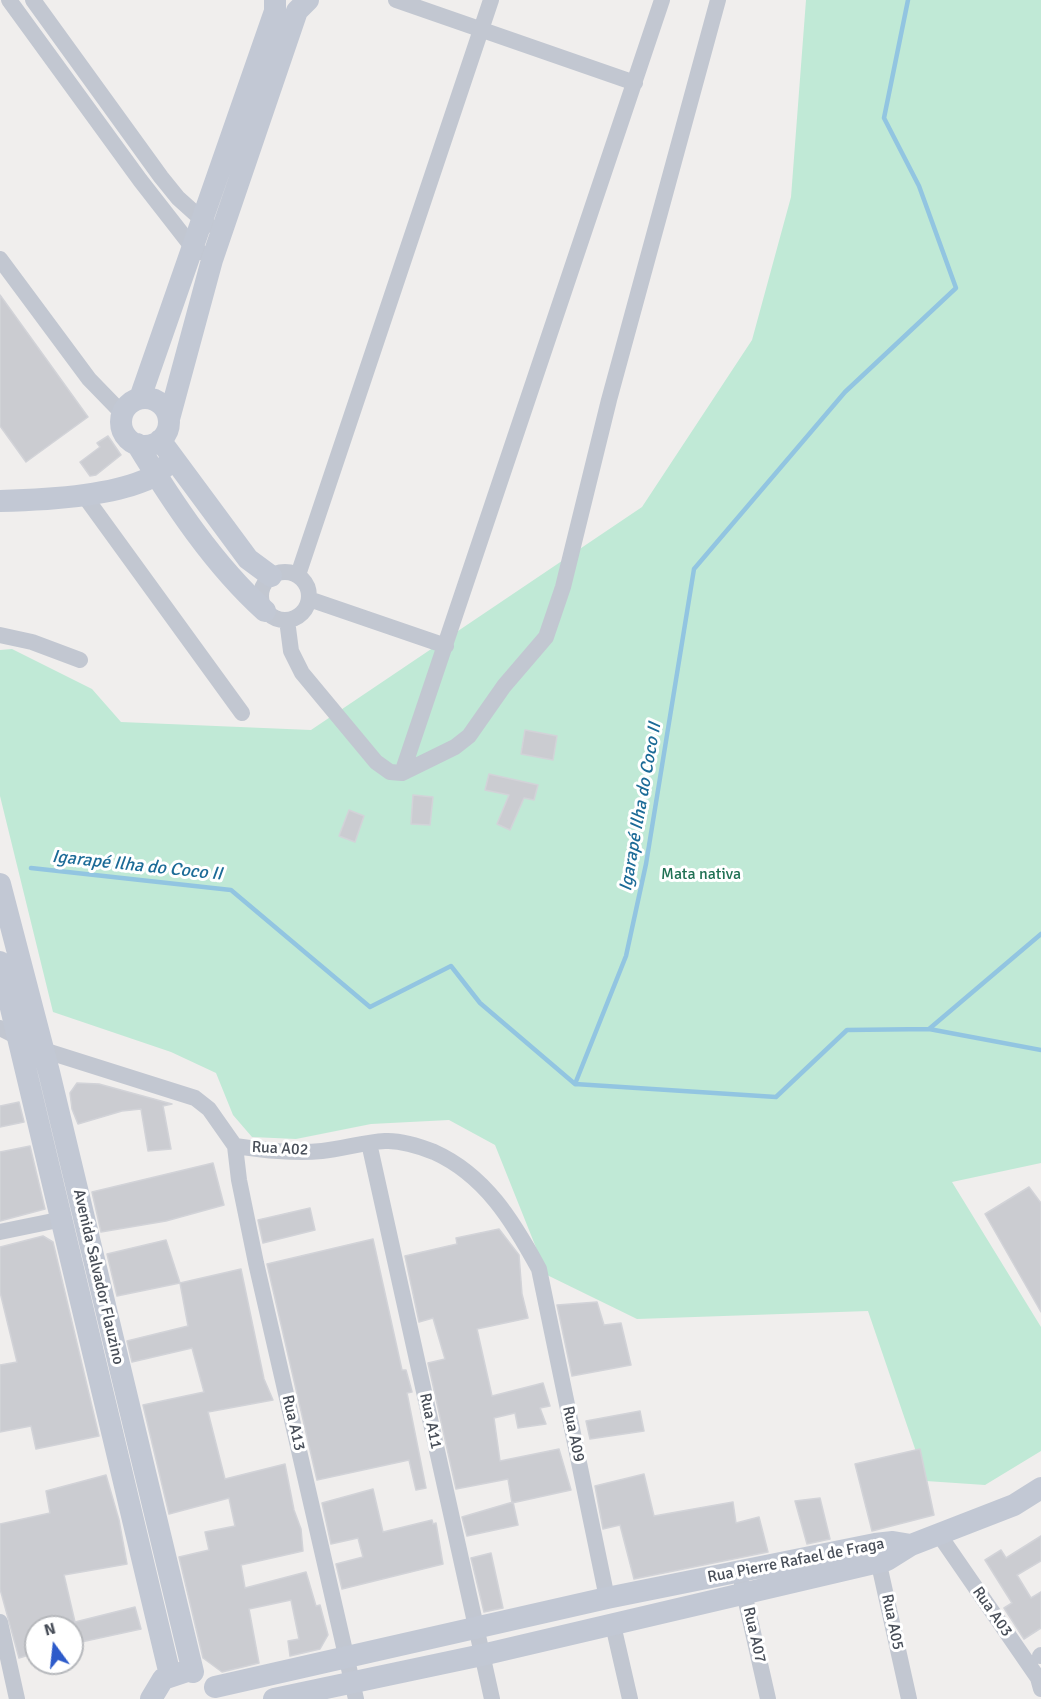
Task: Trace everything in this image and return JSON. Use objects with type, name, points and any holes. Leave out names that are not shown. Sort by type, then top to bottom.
[{"type":"street","points":[[9,0],[193,248],[212,260]]},
{"type":"street","points":[[33,0],[161,177],[201,221],[222,234]]},
{"type":"street","points":[[140,398],[275,11],[275,0]]},
{"type":"street","points":[[137,444],[148,446],[160,440],[168,427],[212,260],[297,11],[308,0]]},
{"type":"street","points":[[396,0],[635,83]]},
{"type":"street","points":[[298,575],[491,0]]},
{"type":"street","points":[[402,773],[663,0]]},
{"type":"street","points":[[287,620],[291,651],[302,673],[376,762],[390,772],[402,773],[455,747],[469,736],[504,686],[546,637],[563,587],[609,400],[718,0]]},
{"type":"street","points":[[0,259],[89,379],[122,413]]},
{"type":"street","points":[[169,419],[162,404],[155,400],[140,398],[126,406],[122,413],[123,432],[137,444],[156,475],[233,580],[271,617],[287,620],[302,613],[309,599],[307,586],[298,575],[285,572],[271,576],[265,581],[260,596],[265,611]]},
{"type":"street","points":[[160,440],[248,559],[271,576]]},
{"type":"street","points":[[0,501],[83,494],[143,482],[156,475],[173,459]]},
{"type":"street","points":[[83,494],[242,713]]},
{"type":"street","points":[[309,599],[446,646]]},
{"type":"street","points":[[0,635],[41,645],[80,660]]},
{"type":"street","name":"Avenida Salvador Flauzino","points":[[0,884],[43,1050],[193,1671]]},
{"type":"street","name":"Avenida Salvador Flauzino","points":[[0,962],[10,1032],[63,1219],[170,1675]]},
{"type":"street","name":"Rua A02","points":[[10,1032],[43,1050],[195,1098],[209,1109],[235,1146],[320,1151],[399,1141],[421,1147],[467,1171],[482,1185],[517,1228],[539,1269]]},
{"type":"street","name":"Rua A11","points":[[369,1143],[492,1699]]},
{"type":"street","name":"Rua A13","points":[[235,1146],[249,1228],[354,1691]]},
{"type":"street","points":[[0,1232],[63,1219]]},
{"type":"street","name":"Rua A09","points":[[539,1269],[607,1598]]},
{"type":"street","points":[[940,1536],[1014,1505],[1041,1488]]},
{"type":"street","name":"Rua Pierre Rafael de Fraga","points":[[218,1693],[346,1657],[607,1598],[742,1582],[877,1553],[893,1542],[911,1545],[940,1536]]},
{"type":"street","name":"Rua A03","points":[[940,1536],[1038,1678],[1041,1689]]},
{"type":"street","name":"Rua A05","points":[[877,1553],[909,1699]]},
{"type":"street","name":"Rua Pierre Rafael de Fraga","points":[[274,1699],[354,1691],[482,1655],[613,1625],[742,1582]]},
{"type":"street","name":"Rua A07","points":[[742,1582],[768,1699]]},
{"type":"street","points":[[0,1622],[17,1699]]},
{"type":"street","points":[[613,1625],[630,1699]]},
{"type":"street","points":[[150,1699],[158,1685],[170,1675],[193,1671],[206,1677],[218,1693]]},
{"type":"green space","name":"Mata nativa","points":[[806,0],[1041,0],[1041,1163],[952,1182],[1041,1327],[1041,1451],[985,1485],[926,1481],[868,1311],[637,1319],[547,1275],[495,1145],[449,1120],[371,1124],[296,1139],[252,1137],[233,1115],[216,1073],[171,1052],[53,1012],[0,796],[0,650],[12,649],[92,689],[121,722],[311,730],[642,507],[752,340],[791,197]]},
{"type":"building","points":[[0,295],[88,417],[26,462],[0,426]]},
{"type":"building","points":[[108,436],[121,455],[96,475],[90,476],[80,462],[100,447],[97,443]]},
{"type":"building","points":[[525,730],[557,736],[553,760],[521,754]]},
{"type":"building","points":[[489,774],[538,785],[534,800],[524,798],[510,830],[497,824],[509,795],[485,790]]},
{"type":"building","points":[[413,795],[433,797],[430,825],[411,824]]},
{"type":"building","points":[[349,810],[364,816],[355,842],[339,836]]},
{"type":"building","points":[[77,1083],[99,1084],[172,1104],[163,1106],[171,1149],[148,1151],[141,1109],[122,1111],[78,1124],[72,1109],[70,1093]]},
{"type":"building","points":[[19,1102],[24,1122],[0,1127],[0,1106]]},
{"type":"building","points":[[30,1146],[45,1209],[0,1221],[0,1152]]},
{"type":"building","points":[[213,1163],[224,1205],[166,1221],[101,1232],[92,1192]]},
{"type":"building","points":[[1029,1187],[1041,1203],[1041,1312],[985,1214]]},
{"type":"building","points":[[310,1208],[315,1230],[263,1243],[258,1220]]},
{"type":"building","points":[[499,1229],[519,1255],[522,1294],[528,1318],[477,1329],[492,1396],[543,1383],[550,1406],[540,1408],[546,1424],[518,1428],[515,1413],[494,1418],[500,1461],[559,1449],[571,1490],[512,1503],[508,1479],[456,1489],[428,1363],[445,1359],[433,1318],[419,1322],[405,1256],[457,1244],[456,1238]]},
{"type":"building","points":[[43,1236],[53,1242],[99,1436],[36,1449],[31,1426],[0,1432],[0,1365],[17,1362],[0,1292],[0,1247]]},
{"type":"building","points":[[373,1239],[402,1370],[406,1370],[412,1392],[407,1393],[426,1488],[416,1490],[409,1460],[317,1480],[267,1264]]},
{"type":"building","points":[[166,1240],[180,1283],[117,1296],[107,1254]]},
{"type":"building","points":[[241,1269],[264,1379],[273,1400],[208,1412],[225,1479],[285,1464],[294,1510],[301,1529],[303,1551],[241,1565],[245,1588],[306,1572],[316,1606],[320,1605],[328,1635],[320,1649],[290,1656],[288,1641],[299,1639],[291,1600],[249,1609],[259,1663],[222,1672],[203,1658],[179,1557],[209,1550],[205,1532],[235,1526],[229,1498],[169,1514],[143,1405],[204,1392],[192,1348],[132,1362],[127,1341],[188,1326],[180,1283]]},
{"type":"building","points":[[597,1302],[604,1325],[621,1323],[631,1365],[572,1376],[557,1305]]},
{"type":"building","points":[[640,1411],[644,1431],[590,1439],[586,1421]]},
{"type":"building","points":[[920,1449],[934,1515],[872,1531],[855,1464]]},
{"type":"building","points":[[644,1474],[654,1516],[733,1502],[736,1523],[759,1517],[768,1552],[634,1579],[620,1525],[603,1529],[595,1486]]},
{"type":"building","points":[[106,1475],[119,1520],[127,1564],[64,1575],[73,1615],[24,1615],[24,1657],[19,1658],[0,1589],[0,1524],[50,1513],[46,1491]]},
{"type":"building","points":[[373,1489],[383,1532],[432,1520],[433,1524],[436,1523],[443,1564],[342,1589],[336,1564],[363,1557],[358,1538],[331,1544],[322,1503]]},
{"type":"building","points":[[820,1498],[830,1539],[807,1544],[795,1501]]},
{"type":"building","points":[[513,1502],[518,1525],[467,1536],[462,1517]]},
{"type":"building","points":[[1041,1536],[1041,1561],[1017,1575],[1031,1598],[1041,1592],[1041,1628],[1024,1639],[1004,1608],[1012,1603],[985,1560],[1001,1550],[1006,1558]]},
{"type":"building","points":[[491,1553],[503,1608],[484,1612],[471,1558]]},
{"type":"building","points":[[135,1607],[141,1629],[84,1641],[84,1620]]},
{"type":"waterway","name":"Igarapé Ilha do Coco II","points":[[31,868],[231,890],[370,1007],[451,966],[480,1003],[575,1084],[626,956],[646,864],[694,569],[845,392],[956,288],[919,186],[884,118],[908,0]]},
{"type":"waterway","points":[[929,1029],[1041,934]]},
{"type":"waterway","points":[[575,1084],[776,1097],[847,1030],[929,1029],[1041,1050]]}]
